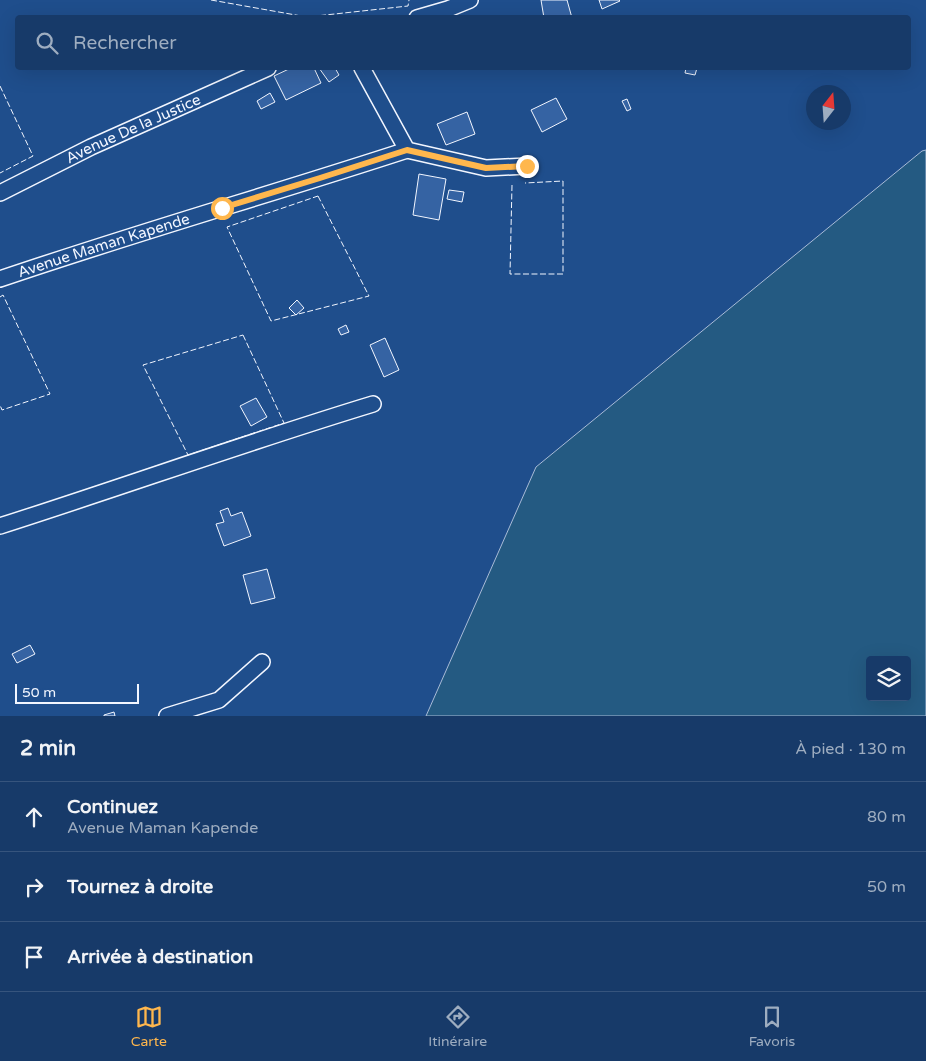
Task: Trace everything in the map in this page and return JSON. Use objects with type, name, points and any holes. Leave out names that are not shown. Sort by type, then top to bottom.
[{"type":"street","points":[[427,15],[470,0]]},
{"type":"street","name":"Avenue De la Justice","points":[[0,193],[91,147],[264,70]]},
{"type":"street","points":[[363,70],[407,150],[486,168],[527,166]]},
{"type":"street","name":"Avenue Maman Kapende","points":[[0,279],[407,150]]},
{"type":"street","points":[[0,526],[132,484],[300,426],[373,404]]},
{"type":"street","points":[[168,716],[219,700],[262,662]]},
{"type":"shaded area","points":[[926,150],[926,716],[426,716],[536,467],[922,151]]},
{"type":"building","points":[[541,0],[567,0],[571,15],[544,15]]},
{"type":"building","points":[[599,0],[619,0],[620,1],[602,9]]},
{"type":"building","points":[[287,70],[315,70],[321,83],[286,100],[274,76]]},
{"type":"building","points":[[320,70],[336,70],[339,75],[329,82]]},
{"type":"building","points":[[686,70],[696,70],[695,75],[685,73]]},
{"type":"building","points":[[270,93],[275,102],[261,109],[257,101]]},
{"type":"building","points":[[556,98],[567,119],[542,132],[531,110]]},
{"type":"building","points":[[627,99],[631,109],[627,111],[622,101]]},
{"type":"building","points":[[467,112],[475,134],[446,145],[437,124]]},
{"type":"building","points":[[419,174],[446,179],[439,220],[413,215]]},
{"type":"building","points":[[449,190],[464,192],[462,202],[447,199]]},
{"type":"building","points":[[297,300],[304,308],[296,315],[289,308]]},
{"type":"building","points":[[346,325],[349,332],[341,335],[338,329]]},
{"type":"building","points":[[385,338],[399,370],[384,377],[370,345]]},
{"type":"building","points":[[256,398],[267,417],[251,426],[240,406]]},
{"type":"building","points":[[228,508],[231,516],[242,512],[251,536],[224,546],[216,524],[224,522],[220,511]]},
{"type":"building","points":[[267,569],[275,598],[251,604],[243,575]]},
{"type":"building","points":[[30,645],[35,654],[17,663],[12,654]]},
{"type":"building","points":[[114,712],[115,716],[104,716],[104,715]]},
{"type":"fence","points":[[211,0],[296,15]]},
{"type":"fence","points":[[325,15],[408,6],[409,0]]},
{"type":"fence","points":[[0,86],[33,156],[0,173]]},
{"type":"fence","points":[[512,185],[510,274],[563,274],[563,181],[525,183]]},
{"type":"fence","points":[[318,196],[369,296],[271,321],[227,227],[318,196]]},
{"type":"fence","points":[[0,297],[3,295],[50,394],[2,410],[0,405]]},
{"type":"fence","points":[[243,335],[284,423],[188,455],[143,365],[243,335]]},
{"type":"route","points":[[222,208],[407,150],[486,168],[527,166]]}]
